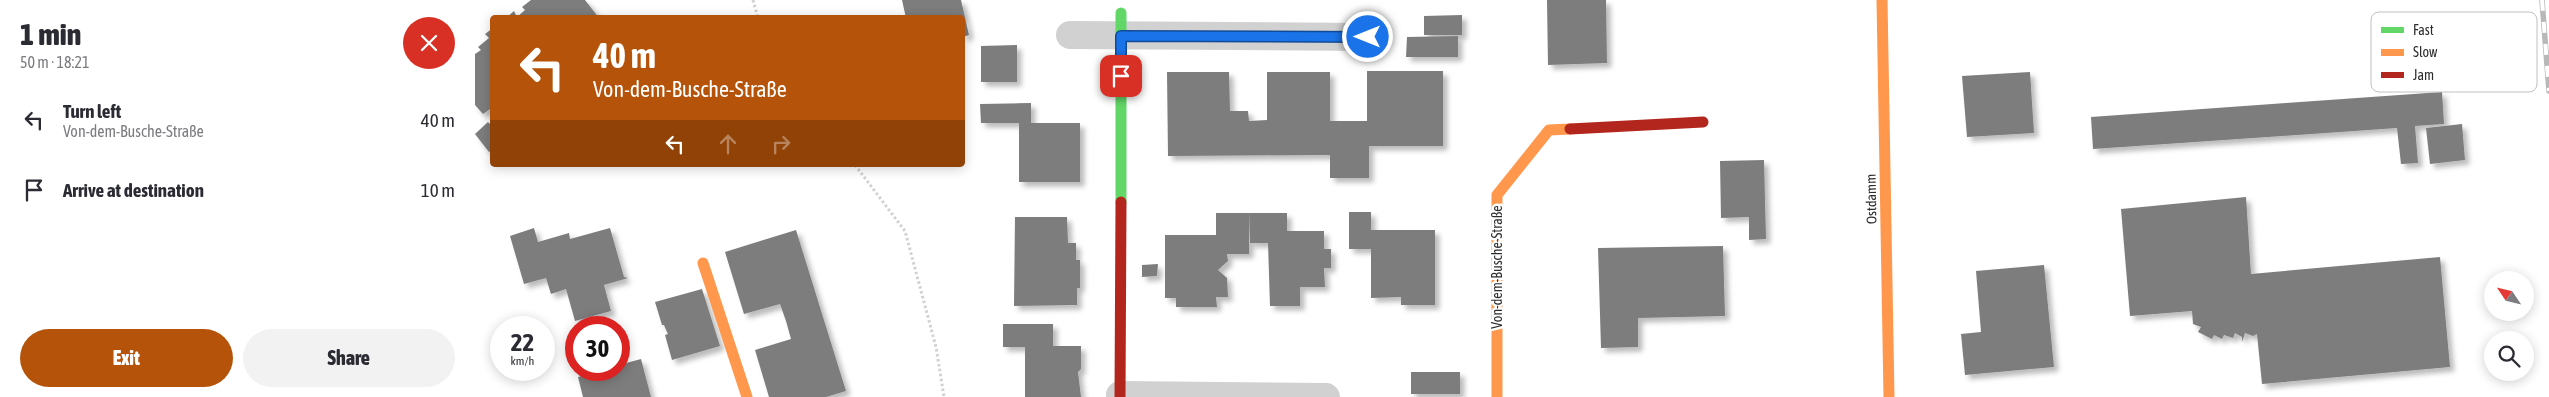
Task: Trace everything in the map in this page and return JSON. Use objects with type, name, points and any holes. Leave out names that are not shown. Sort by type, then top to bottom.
[{"type":"street","name":"Ostdamm","points":[[1882,0],[1889,397]]},
{"type":"street","points":[[1121,24],[1120,396],[1326,397]]},
{"type":"street","points":[[1070,35],[1121,24],[1368,37]]},
{"type":"street","name":"Von-dem-Busche-Straße","points":[[1497,397],[1497,195],[1549,130],[1703,122]]},
{"type":"street","points":[[703,263],[747,397]]},
{"type":"path","points":[[753,0],[757,15]]},
{"type":"path","points":[[857,167],[905,231],[936,347],[944,397]]},
{"type":"building","points":[[531,0],[585,0],[597,15],[519,15],[525,10],[522,7]]},
{"type":"building","points":[[902,0],[961,0],[964,15],[905,15]]},
{"type":"building","points":[[1547,0],[1606,0],[1607,63],[1548,65]]},
{"type":"building","points":[[1462,15],[1462,35],[1424,35],[1424,16]]},
{"type":"building","points":[[965,18],[969,35],[965,36]]},
{"type":"building","points":[[490,30],[490,109],[483,114],[475,105],[475,54],[481,50],[478,47],[489,38],[485,34]]},
{"type":"building","points":[[1458,36],[1458,57],[1406,57],[1407,37]]},
{"type":"building","points":[[1017,45],[1017,82],[981,82],[981,46]]},
{"type":"building","points":[[1367,71],[1443,71],[1443,146],[1369,146],[1369,178],[1330,178],[1330,155],[1168,156],[1167,72],[1229,72],[1230,111],[1248,111],[1249,121],[1267,120],[1267,72],[1330,72],[1330,121],[1367,121]]},
{"type":"building","points":[[2030,72],[2034,133],[1967,137],[1962,76]]},
{"type":"building","points":[[2442,92],[2444,124],[2415,126],[2418,163],[2401,164],[2397,128],[2093,149],[2091,117]]},
{"type":"building","points":[[1031,103],[1031,123],[1080,123],[1080,182],[1019,182],[1019,123],[981,123],[980,104]]},
{"type":"building","points":[[488,122],[490,124],[490,151],[489,152],[475,134]]},
{"type":"building","points":[[2462,124],[2465,160],[2430,164],[2426,128]]},
{"type":"building","points":[[1764,160],[1766,239],[1749,240],[1749,217],[1721,218],[1720,161]]},
{"type":"building","points":[[2246,197],[2251,274],[2440,257],[2450,367],[2262,384],[2257,334],[2253,336],[2245,333],[2242,342],[2242,337],[2235,333],[2233,338],[2224,335],[2222,339],[2214,335],[2212,339],[2198,332],[2201,327],[2193,324],[2192,311],[2130,316],[2121,209]]},
{"type":"building","points":[[1349,212],[1371,212],[1371,230],[1435,230],[1435,305],[1401,305],[1401,297],[1371,298],[1371,249],[1349,249]]},
{"type":"building","points":[[1216,213],[1249,213],[1249,254],[1227,254],[1228,261],[1218,270],[1227,278],[1228,297],[1216,297],[1217,307],[1176,307],[1176,298],[1165,298],[1165,235],[1216,235]]},
{"type":"building","points":[[1249,213],[1287,213],[1287,231],[1324,231],[1324,249],[1331,249],[1331,268],[1324,268],[1325,287],[1300,287],[1300,306],[1270,306],[1268,243],[1250,243]]},
{"type":"building","points":[[1015,217],[1067,217],[1068,243],[1076,243],[1076,260],[1080,260],[1080,288],[1077,288],[1077,305],[1014,306]]},
{"type":"building","points":[[534,228],[538,242],[569,233],[570,239],[610,228],[624,277],[628,278],[604,285],[611,311],[593,316],[574,316],[566,289],[551,294],[546,278],[524,284],[510,236]]},
{"type":"building","points":[[796,230],[846,391],[826,397],[769,397],[755,350],[791,339],[786,321],[780,304],[744,314],[725,252]]},
{"type":"building","points":[[1723,246],[1725,316],[1638,318],[1638,347],[1601,348],[1598,248]]},
{"type":"building","points":[[1158,264],[1157,276],[1142,277],[1142,265]]},
{"type":"building","points":[[2044,265],[2054,367],[1965,375],[1961,334],[1981,332],[1976,271]]},
{"type":"building","points":[[702,289],[720,346],[672,360],[665,335],[668,334],[664,325],[662,325],[655,302]]},
{"type":"building","points":[[1003,324],[1053,324],[1053,346],[1081,346],[1081,369],[1078,372],[1081,397],[1025,397],[1025,347],[1003,347]]},
{"type":"building","points":[[641,359],[651,397],[583,397],[579,381],[630,381],[630,362]]},
{"type":"building","points":[[1411,372],[1460,372],[1460,394],[1411,394]]},
{"type":"railway","points":[[2542,0],[2549,91]]},
{"type":"traffic: fast","points":[[1121,13],[1121,202]]},
{"type":"traffic: slow","points":[[1882,0],[1889,397]]},
{"type":"traffic: slow","points":[[1497,397],[1497,195],[1549,130],[1570,129]]},
{"type":"traffic: slow","points":[[703,263],[747,397]]},
{"type":"traffic: jam","points":[[1570,129],[1703,122]]},
{"type":"traffic: jam","points":[[1120,397],[1121,202]]},
{"type":"route","points":[[1121,76],[1121,36],[1368,37]]}]
